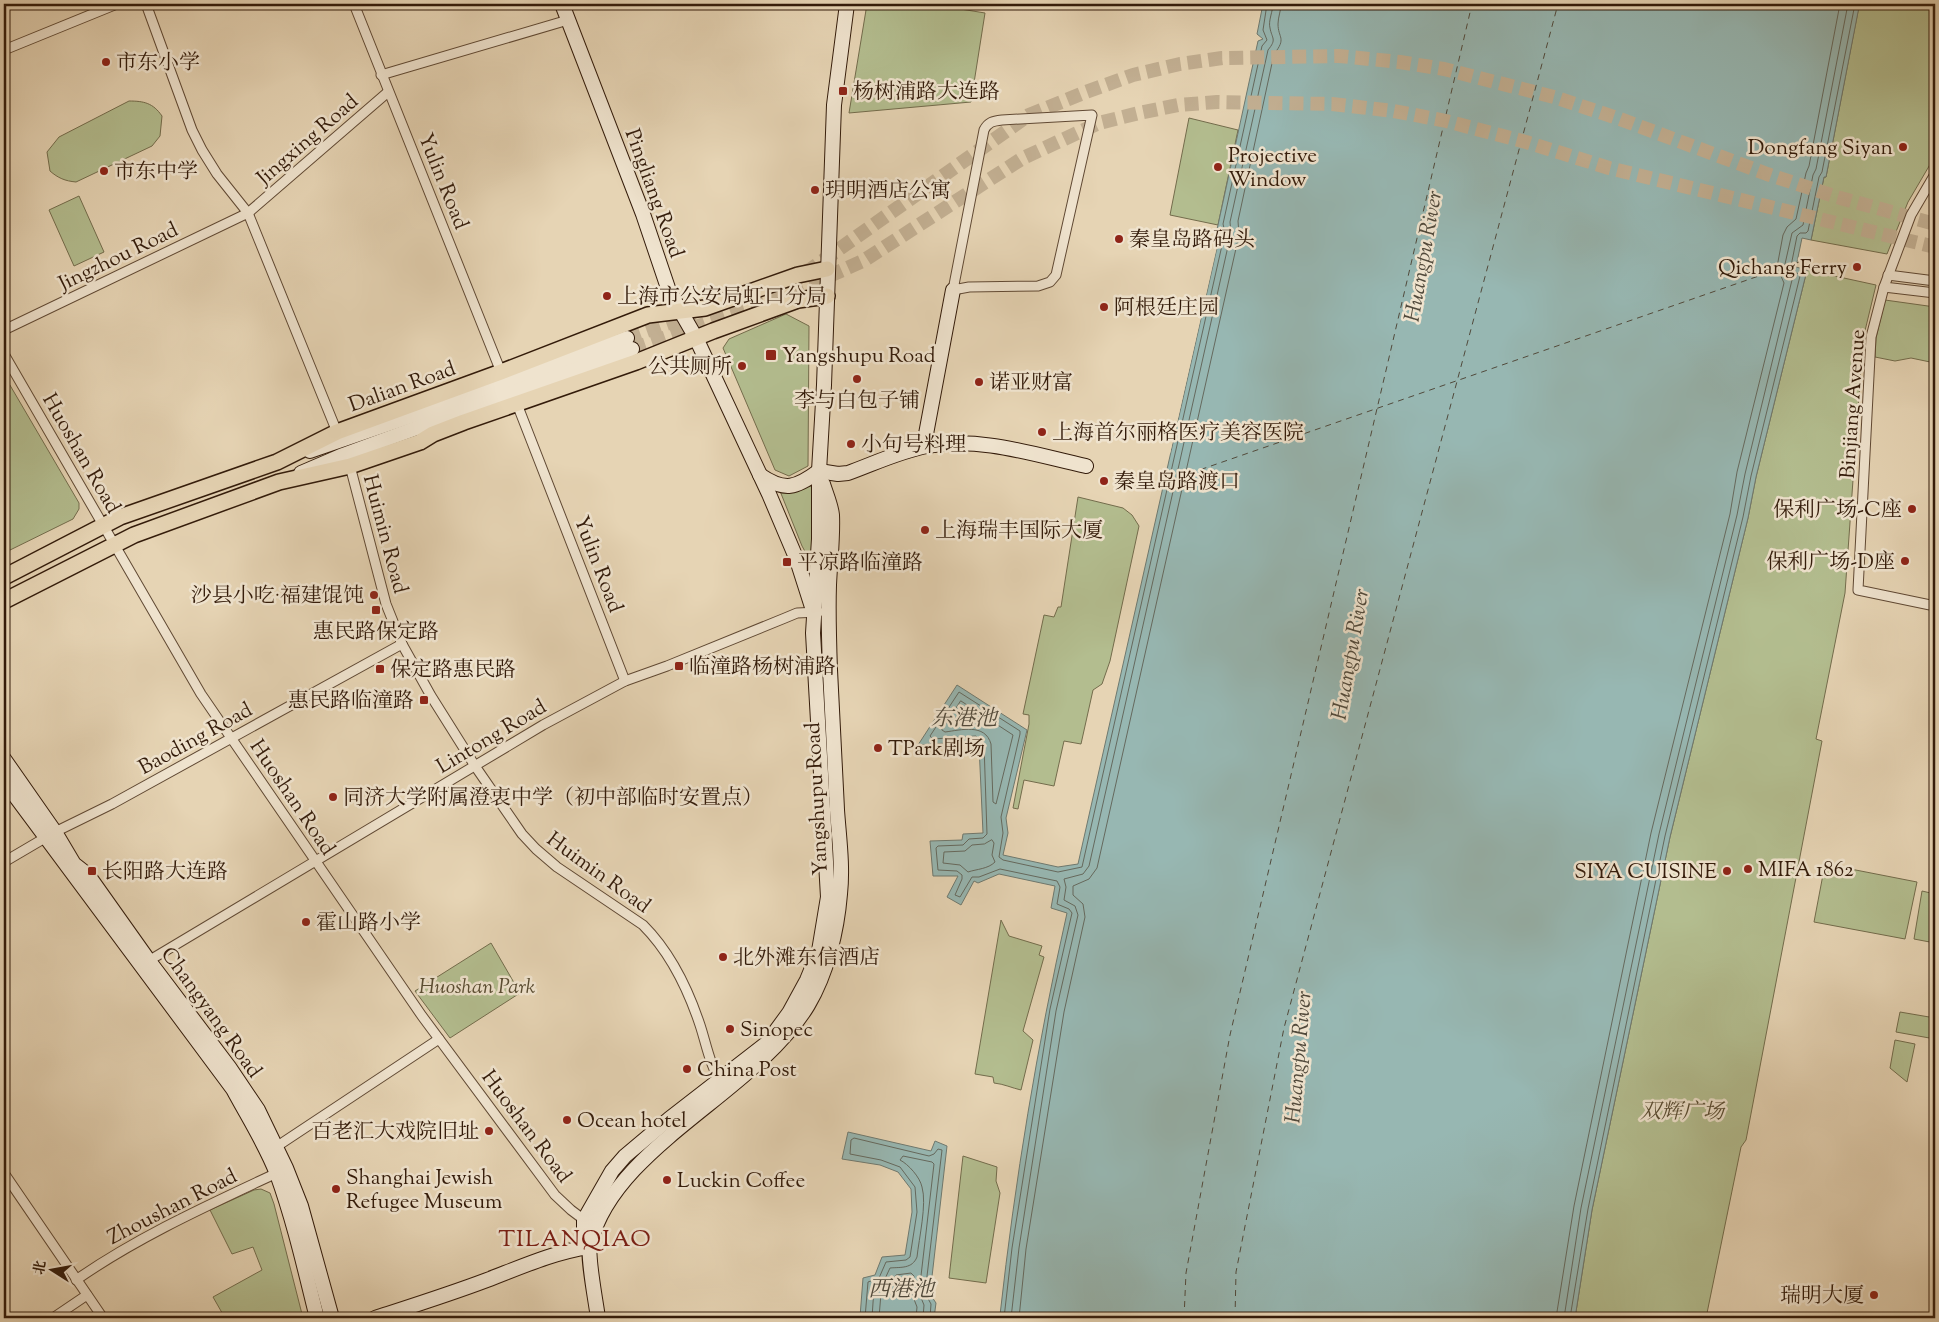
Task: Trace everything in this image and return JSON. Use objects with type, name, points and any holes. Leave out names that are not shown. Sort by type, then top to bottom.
[{"type":"main road","name":"Pingliang Road","points":[[562,4],[643,214],[669,291],[696,338],[759,475],[797,560],[814,612]]},
{"type":"main road","name":"Yangshupu Road","points":[[724,1085],[767,1043],[789,1012],[810,973],[819,951],[828,896],[814,612],[819,539],[819,471],[834,105],[847,4]]},
{"type":"main road","name":"Dalian Road","points":[[4,577],[120,517],[277,462],[337,432],[501,372],[648,315],[705,308],[798,275],[827,269]]},
{"type":"main road","points":[[927,446],[926,434],[953,290]]},
{"type":"main road","points":[[279,482],[350,466],[420,442],[433,434],[464,422],[636,362],[798,300],[827,296]]},
{"type":"main road","points":[[4,601],[114,544],[279,482],[343,455],[630,344],[277,462]]},
{"type":"main road","points":[[759,475],[770,482],[791,487],[803,483],[819,471],[838,474],[848,473],[927,446],[960,443],[990,445],[1086,466]]},
{"type":"main road","name":"Yangshupu Road","points":[[724,1085],[776,1047],[795,1024],[809,1004],[821,979],[835,927],[840,894],[841,862],[828,611],[832,513],[819,471]]},
{"type":"main road","name":"Changyang Road","points":[[4,759],[50,835]]},
{"type":"main road","name":"Changyang Road","points":[[4,781],[74,864],[88,875],[145,964],[230,1067],[258,1110],[271,1150],[308,1227],[332,1318]]},
{"type":"main road","points":[[598,1318],[590,1247],[590,1223],[620,1185],[657,1147],[724,1085]]},
{"type":"main road","name":"Changyang Road","points":[[281,1170],[317,1318]]},
{"type":"main road","points":[[375,1318],[452,1293],[554,1255],[573,1249],[590,1247]]},
{"type":"street","points":[[4,50],[117,4]]},
{"type":"street","points":[[146,4],[182,106],[202,150],[228,190],[248,213],[337,432]]},
{"type":"street","name":"Yulin Road","points":[[354,4],[501,372]]},
{"type":"street","points":[[381,75],[568,20]]},
{"type":"street","name":"Jingxing Road","points":[[248,213],[388,92]]},
{"type":"street","points":[[1092,115],[1056,275],[1050,282],[1038,286],[969,286],[953,290],[986,125],[1002,120],[1092,115]]},
{"type":"street","name":"Binjiang Avenue","points":[[1935,174],[1911,215],[1884,286],[1871,337],[1858,590],[1935,606]]},
{"type":"street","name":"Jingzhou Road","points":[[4,330],[248,213]]},
{"type":"street","points":[[1888,275],[1935,282]]},
{"type":"street","points":[[1884,286],[1935,294]]},
{"type":"street","name":"Huoshan Road","points":[[4,354],[179,658],[232,738],[439,1039],[555,1195],[571,1210],[590,1223]]},
{"type":"street","name":"Yulin Road","points":[[517,404],[625,681]]},
{"type":"street","name":"Huimin Road","points":[[350,466],[386,604],[402,644],[431,696],[475,766],[522,834],[556,867],[643,925],[655,937],[675,968],[689,995],[724,1085]]},
{"type":"street","name":"Lintong Road","points":[[145,964],[559,716],[625,681],[797,613],[828,611]]},
{"type":"street","name":"Baoding Road","points":[[4,862],[50,835],[112,804],[402,644]]},
{"type":"street","points":[[271,1150],[439,1039]]},
{"type":"street","name":"Zhoushan Road","points":[[76,1280],[101,1263],[144,1239],[281,1170]]},
{"type":"street","points":[[4,1173],[87,1296],[104,1318]]},
{"type":"street","points":[[53,1318],[87,1296]]},
{"type":"green space","points":[[867,4],[930,4],[985,13],[971,102],[849,113]]},
{"type":"green space","points":[[1878,4],[1935,4],[1935,156],[1908,202],[1887,254],[1811,240],[1824,177],[1826,177],[1859,6],[1876,9]]},
{"type":"green space","points":[[129,101],[148,104],[155,108],[162,116],[160,136],[152,146],[76,182],[62,179],[50,171],[47,152],[59,137]]},
{"type":"green space","points":[[1189,118],[1238,130],[1218,225],[1170,215]]},
{"type":"green space","points":[[79,196],[104,252],[74,266],[49,210]]},
{"type":"green space","name":"双辉广场","points":[[1807,270],[1876,285],[1863,339],[1845,593],[1816,739],[1822,741],[1746,1140],[1741,1147],[1706,1318],[1575,1318],[1592,1210],[1670,837]]},
{"type":"green space","points":[[1885,300],[1935,307],[1935,363],[1911,358],[1895,361],[1875,357],[1876,338]]},
{"type":"green space","points":[[786,314],[809,326],[808,466],[789,476],[775,470],[723,348],[729,339]]},
{"type":"green space","points":[[4,375],[79,503],[79,509],[73,519],[4,553]]},
{"type":"green space","points":[[812,486],[812,564],[802,546],[780,491]]},
{"type":"green space","points":[[1078,497],[1123,508],[1132,515],[1139,526],[1110,661],[1102,684],[1093,690],[1081,744],[1064,741],[1054,786],[1024,780],[1018,809],[1013,808],[1029,724],[1029,715],[1023,714],[1044,615],[1054,617],[1058,607],[1061,607]]},
{"type":"green space","points":[[1825,864],[1917,882],[1905,939],[1814,922]]},
{"type":"green space","points":[[1922,891],[1935,894],[1935,943],[1914,939]]},
{"type":"green space","points":[[1001,920],[1009,936],[1042,946],[1039,955],[1044,957],[1023,1031],[1033,1040],[1021,1090],[994,1083],[993,1077],[975,1074]]},
{"type":"green space","name":"Huoshan Park","points":[[491,943],[520,993],[450,1038],[415,991]]},
{"type":"green space","points":[[1900,1012],[1935,1018],[1935,1039],[1896,1032]]},
{"type":"green space","points":[[1895,1040],[1915,1044],[1907,1082],[1890,1068]]},
{"type":"green space","points":[[963,1156],[997,1167],[996,1181],[1000,1193],[986,1283],[949,1278]]},
{"type":"green space","points":[[261,1189],[270,1193],[274,1204],[303,1318],[225,1318],[213,1297],[262,1270],[253,1247],[232,1254],[210,1210],[254,1190]]},
{"type":"water","points":[[1263,4],[1878,4],[1877,9],[1859,7],[1826,177],[1824,177],[1811,240],[1802,238],[1796,267],[1807,270],[1670,837],[1592,1210],[1575,1318],[998,1318],[1000,1315],[1028,1113],[1067,913],[1051,908],[1055,886],[999,874],[978,883],[974,881],[961,905],[947,897],[958,876],[933,876],[930,841],[962,840],[963,834],[983,833],[979,745],[975,741],[918,745],[957,685],[1027,730],[1006,818],[1008,833],[1003,855],[1058,867],[1078,864],[1221,230],[1217,229],[1258,41],[1263,39],[1257,34]]},
{"type":"water","name":"西港池","points":[[848,1132],[931,1151],[935,1141],[947,1146],[930,1294],[936,1303],[934,1318],[839,1318],[839,1316],[860,1317],[863,1278],[875,1275],[882,1257],[905,1255],[912,1212],[911,1189],[898,1172],[880,1165],[842,1159]]},
{"type":"pier","points":[[1214,228],[1221,229],[1170,454],[1168,453],[1218,232]]},
{"type":"ferry route","points":[[1184,1318],[1186,1273],[1230,1035],[1472,4]]},
{"type":"ferry route","points":[[1235,1318],[1236,1272],[1284,1028],[1558,4]]},
{"type":"ferry route","points":[[1159,484],[1802,261]]},
{"type":"tunnel","points":[[805,272],[1029,115],[1133,75],[1180,64],[1222,58],[1339,56],[1400,62],[1444,69],[1554,97],[1620,119],[1767,174],[1837,197],[1935,224]]},
{"type":"tunnel","points":[[632,349],[782,297],[863,261],[1023,158],[1099,123],[1178,105],[1217,102],[1332,104],[1394,111],[1446,121],[1526,142],[1609,168],[1935,247]]},
{"type":"tunnel","points":[[627,338],[694,314]]},
{"type":"place","name":"市东小学","points":[[106,62]]},
{"type":"place","name":"杨树浦路大连路","points":[[843,91]]},
{"type":"place","name":"Dongfang Siyan","points":[[1903,147]]},
{"type":"place","name":"Projective Window","points":[[1218,167]]},
{"type":"place","name":"市东中学","points":[[104,171]]},
{"type":"place","name":"玥明酒店公寓","points":[[815,190]]},
{"type":"place","name":"秦皇岛路码头","points":[[1119,239]]},
{"type":"place","name":"Qichang Ferry","points":[[1857,267]]},
{"type":"place","name":"上海市公安局虹口分局","points":[[607,296]]},
{"type":"place","name":"阿根廷庄园","points":[[1104,307]]},
{"type":"place","name":"Yangshupu Road","points":[[771,355]]},
{"type":"place","name":"公共厕所","points":[[742,366]]},
{"type":"place","name":"李与白包子铺","points":[[857,379]]},
{"type":"place","name":"诺亚财富","points":[[979,382]]},
{"type":"place","name":"上海首尔丽格医疗美容医院","points":[[1042,432]]},
{"type":"place","name":"小句号料理","points":[[851,444]]},
{"type":"place","name":"秦皇岛路渡口","points":[[1104,481]]},
{"type":"place","name":"保利广场-C座","points":[[1912,509]]},
{"type":"place","name":"上海瑞丰国际大厦","points":[[925,530]]},
{"type":"place","name":"保利广场-D座","points":[[1905,561]]},
{"type":"place","name":"平凉路临潼路","points":[[787,562]]},
{"type":"place","name":"沙县小吃·福建馄饨","points":[[374,595]]},
{"type":"place","name":"惠民路保定路","points":[[376,610]]},
{"type":"place","name":"临潼路杨树浦路","points":[[679,666]]},
{"type":"place","name":"保定路惠民路","points":[[380,669]]},
{"type":"place","name":"惠民路临潼路","points":[[424,700]]},
{"type":"place","name":"TPark剧场","points":[[878,748]]},
{"type":"place","name":"同济大学附属澄衷中学（初中部临时安置点）","points":[[333,797]]},
{"type":"place","name":"MIFA 1862","points":[[1748,869]]},
{"type":"place","name":"长阳路大连路","points":[[92,871]]},
{"type":"place","name":"SIYA CUISINE","points":[[1727,871]]},
{"type":"place","name":"霍山路小学","points":[[306,922]]},
{"type":"place","name":"北外滩东信酒店","points":[[723,957]]},
{"type":"place","name":"Sinopec","points":[[730,1029]]},
{"type":"place","name":"China Post","points":[[687,1069]]},
{"type":"place","name":"Ocean hotel","points":[[567,1120]]},
{"type":"place","name":"百老汇大戏院旧址","points":[[489,1131]]},
{"type":"place","name":"Luckin Coffee","points":[[667,1180]]},
{"type":"place","name":"Shanghai Jewish Refugee Museum","points":[[336,1189]]},
{"type":"place","name":"瑞明大厦","points":[[1874,1295]]},
{"type":"district","name":"TILANQIAO","points":[[575,1238]]},
{"type":"water label","name":"Huangpu River","points":[[1422,256]]},
{"type":"water label","name":"Huangpu River","points":[[1349,654]]},
{"type":"water label","name":"东港池","points":[[964,717]]},
{"type":"water label","name":"Huangpu River","points":[[1297,1057]]}]
